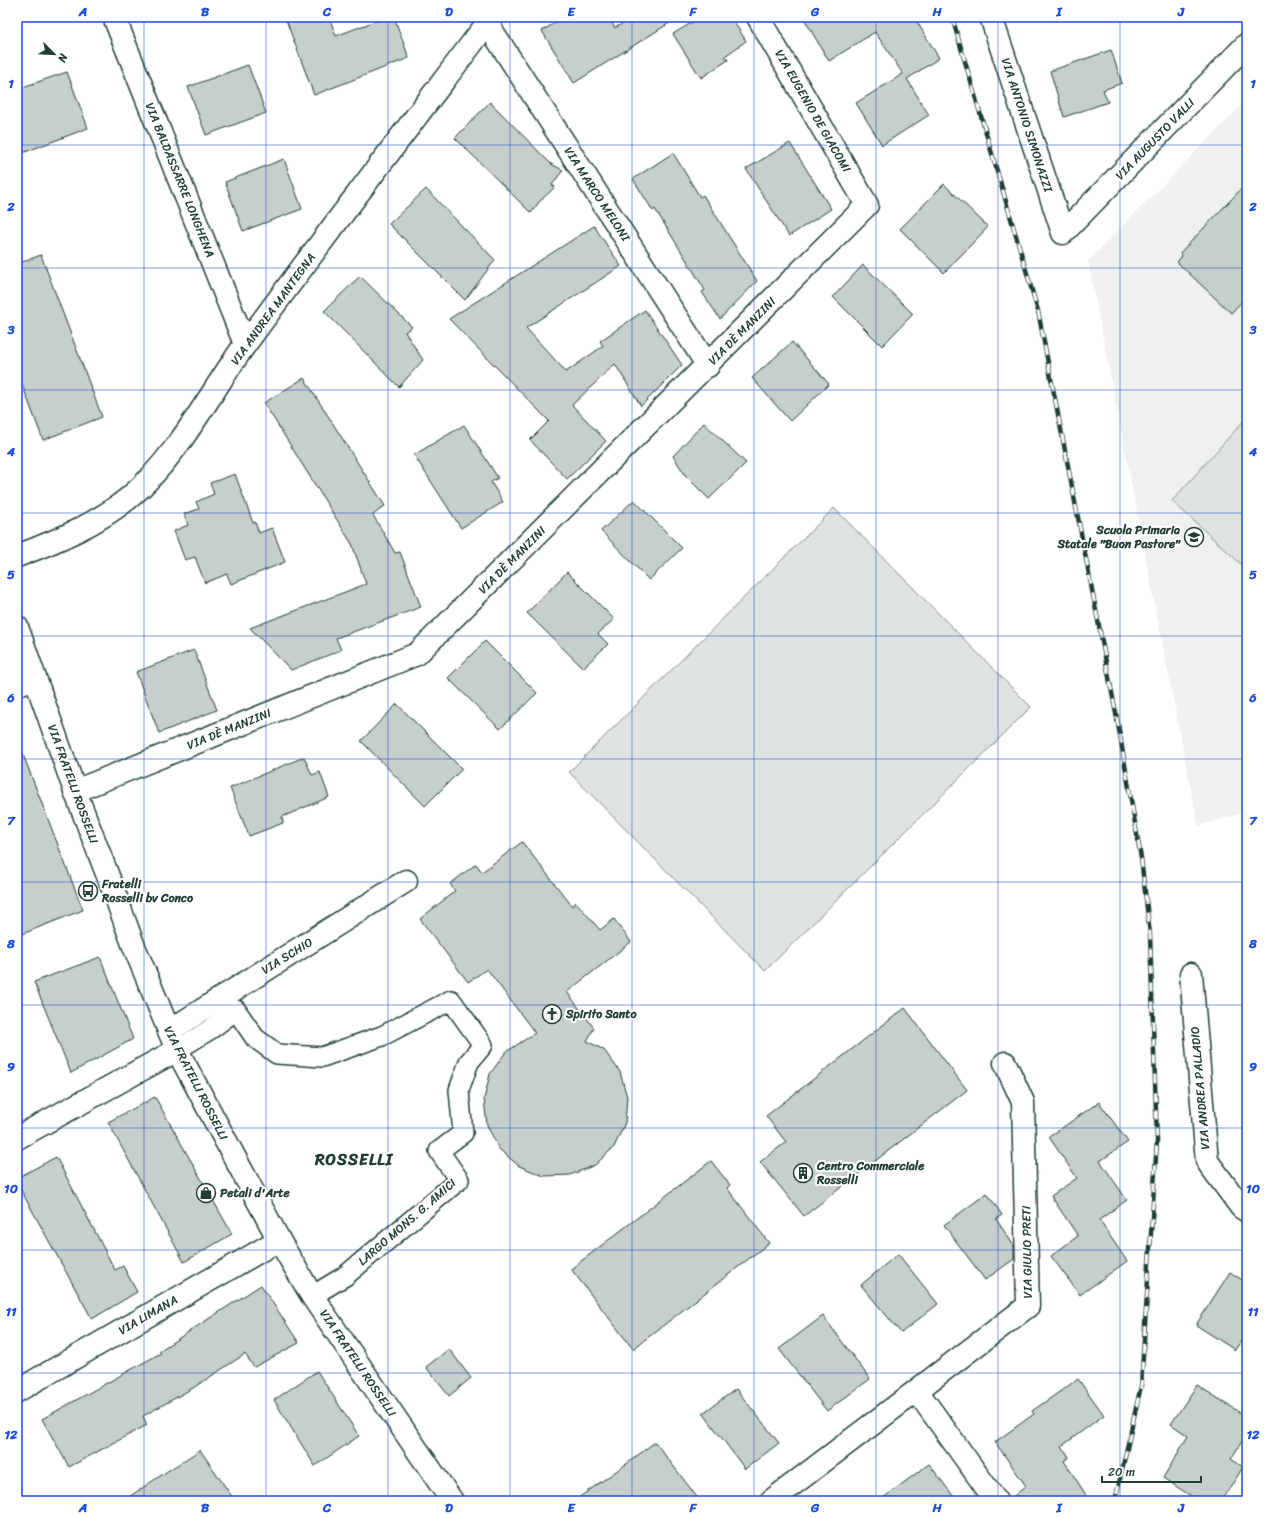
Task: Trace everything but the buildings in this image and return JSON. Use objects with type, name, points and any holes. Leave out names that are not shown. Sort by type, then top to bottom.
[{"type":"street","name":"VIA BALDASSARRE LONGHENA","points":[[114,17],[245,344]]},
{"type":"street","name":"VIA EUGENIO DE GIACOMI","points":[[758,17],[867,205]]},
{"type":"street","name":"VIA ANTONIO SIMONAZZI","points":[[991,17],[1063,234]]},
{"type":"street","name":"VIA ANDREA MANTEGNA","points":[[17,556],[61,539],[94,521],[129,497],[152,476],[192,424],[245,344],[489,20]]},
{"type":"street","name":"VIA MARCO MELONI","points":[[489,20],[708,366]]},
{"type":"street","name":"VIA AUGUSTO VALLI","points":[[1063,234],[1247,44]]},
{"type":"street","name":"VIA DÈ MANZINI","points":[[75,791],[418,654],[708,366],[867,205]]},
{"type":"street","name":"VIA FRATELLI ROSSELLI","points":[[17,627],[26,681],[75,791],[133,944],[173,1040],[279,1240],[312,1296],[452,1501]]},
{"type":"street","name":"VIA SCHIO","points":[[17,1138],[173,1040],[406,881]]},
{"type":"street","name":"VIA ANDREA PALLADIO","points":[[1191,974],[1207,1161],[1241,1207],[1247,1211]]},
{"type":"street","name":"VIA GIULIO PRETI","points":[[771,1501],[1028,1306],[1023,1102],[1005,1063]]},
{"type":"street","name":"VIA LIMANA","points":[[17,1391],[279,1240]]},
{"type":"street","points":[[917,1391],[996,1501]]},
{"type":"lane","name":"LARGO MONS. G. AMICI","points":[[173,1040],[211,1029],[236,1010],[255,1038],[277,1054],[322,1057],[382,1036],[451,1000],[483,1045],[469,1062],[459,1090],[464,1133],[439,1151],[459,1180],[345,1276],[312,1296]]},
{"type":"shaded area","name":"Scuola Primaria Statale \"Buon Pastore\"","points":[[1247,100],[1247,812],[1198,826],[1088,261]]},
{"type":"shaded area","points":[[1247,417],[1247,557],[1241,564],[1172,501]]},
{"type":"shaded area","points":[[834,508],[1031,707],[765,971],[569,772]]},
{"type":"railway","points":[[952,17],[1038,311],[1118,724],[1141,858],[1150,934],[1157,1141],[1141,1386],[1115,1501]]},
{"type":"place","name":"Scuola Primaria Statale \"Buon Pastore\"","points":[[1194,537]]},
{"type":"place","name":"Fratelli Rosselli bv Conco","points":[[88,891]]},
{"type":"place","name":"Spirito Santo","points":[[552,1014]]},
{"type":"place","name":"Centro Commerciale Rosselli","points":[[803,1173]]},
{"type":"place","name":"Petali d'Arte","points":[[206,1193]]},
{"type":"district","name":"ROSSELLI","points":[[354,1159]]}]
